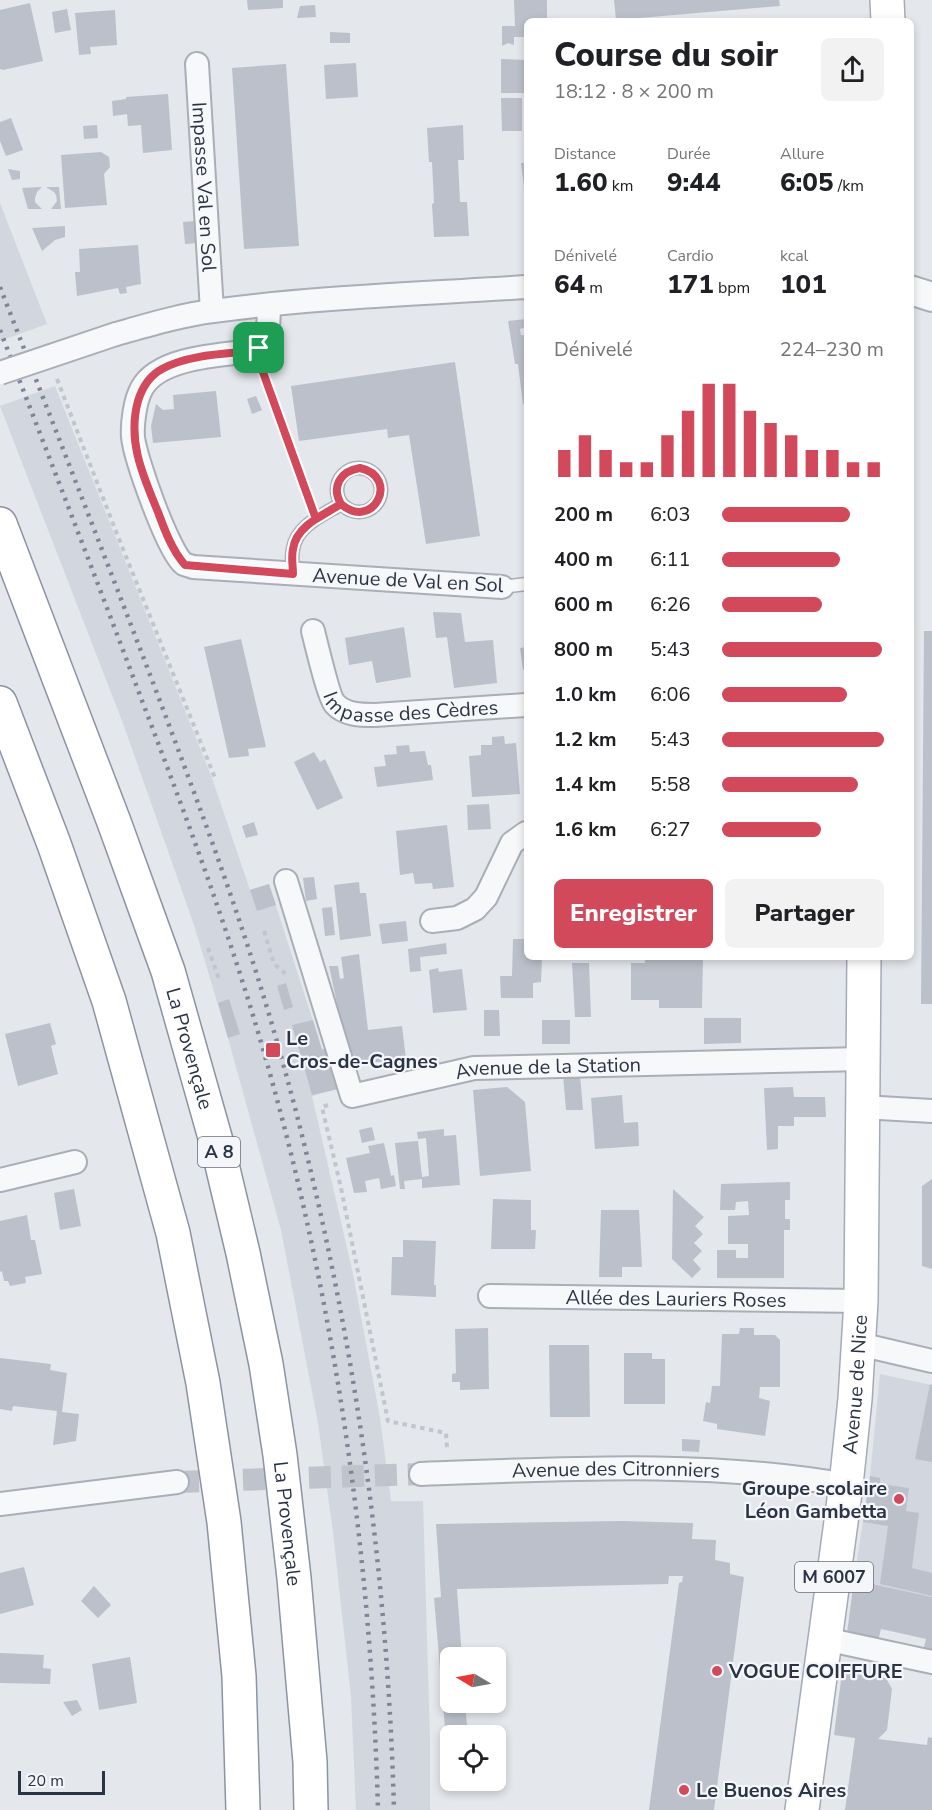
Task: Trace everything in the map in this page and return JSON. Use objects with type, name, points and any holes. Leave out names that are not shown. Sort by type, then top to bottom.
[{"type":"main road","points":[[887,0],[888,18]]},
{"type":"main road","name":"La Provençale","points":[[0,524],[110,811],[168,971],[218,1148],[266,1364],[280,1455],[294,1578],[309,1750],[311,1810]]},
{"type":"main road","points":[[0,703],[54,844],[109,1001],[173,1233],[203,1383],[224,1522],[239,1676],[243,1810]]},
{"type":"main road","name":"Avenue de Nice","points":[[802,1810],[855,1409],[861,1301],[864,960]]},
{"type":"street","name":"Impasse Val en Sol","points":[[197,64],[212,311]]},
{"type":"street","points":[[0,373],[116,334],[212,311],[524,287]]},
{"type":"street","points":[[914,291],[932,297]]},
{"type":"street","points":[[259,348],[268,335],[269,305]]},
{"type":"street","name":"Avenue de Val en Sol","points":[[259,348],[183,361],[160,370],[142,387],[134,417],[134,438],[140,469],[172,546],[185,565],[502,587]]},
{"type":"street","name":"Impasse des Cèdres","points":[[313,631],[334,703],[346,711],[375,715],[524,705]]},
{"type":"street","points":[[432,921],[457,918],[475,909],[486,897],[512,843],[524,834]]},
{"type":"street","points":[[286,881],[352,1096]]},
{"type":"street","name":"Avenue de la Station","points":[[352,1096],[474,1068],[863,1059]]},
{"type":"street","points":[[862,1107],[932,1111]]},
{"type":"street","points":[[0,1180],[75,1162]]},
{"type":"street","name":"Allée des Lauriers Roses","points":[[490,1296],[861,1301]]},
{"type":"street","points":[[859,1344],[932,1361]]},
{"type":"street","name":"Avenue des Citronniers","points":[[421,1474],[595,1467],[749,1472],[846,1485]]},
{"type":"street","points":[[0,1504],[177,1482]]},
{"type":"street","points":[[825,1639],[932,1662]]},
{"type":"lane","points":[[293,574],[292,549],[296,540],[306,526],[341,504]]},
{"type":"lane","name":"Avenue de Val en Sol","points":[[502,587],[524,584]]},
{"type":"path","points":[[259,348],[260,364],[316,519]]},
{"type":"path","points":[[56,379],[215,778]]},
{"type":"path","points":[[264,931],[274,964],[287,975]]},
{"type":"path","points":[[208,948],[219,979]]},
{"type":"path","points":[[352,1096],[322,1107],[341,1188],[388,1420],[446,1433],[450,1473]]},
{"type":"shaded area","points":[[0,203],[47,324],[0,341]]},
{"type":"shaded area","points":[[55,386],[212,778],[250,890],[269,884],[322,1049],[326,1048],[338,1089],[312,1096],[353,1274],[380,1418],[391,1501],[423,1501],[430,1810],[356,1810],[351,1697],[333,1532],[318,1423],[281,1230],[194,925],[124,726],[0,406]]},
{"type":"shaded area","name":"Groupe scolaire Léon Gambetta","points":[[880,1374],[932,1385],[932,1597],[854,1580],[870,1476]]},
{"type":"building","points":[[247,0],[283,0],[283,8],[248,10]]},
{"type":"building","points":[[514,0],[547,0],[547,18],[524,18],[524,37],[514,37],[514,45],[508,43],[502,46],[502,26],[515,26]]},
{"type":"building","points":[[614,0],[779,0],[780,6],[639,18],[616,18]]},
{"type":"building","points":[[30,3],[43,61],[0,69],[0,10]]},
{"type":"building","points":[[315,5],[316,17],[297,18],[300,6]]},
{"type":"building","points":[[67,9],[71,30],[55,33],[52,12]]},
{"type":"building","points":[[115,10],[117,45],[90,47],[91,54],[79,55],[75,13]]},
{"type":"building","points":[[330,32],[350,33],[350,43],[330,43]]},
{"type":"building","points":[[501,59],[524,60],[524,93],[501,93]]},
{"type":"building","points":[[356,63],[358,97],[326,99],[324,65]]},
{"type":"building","points":[[286,64],[299,246],[244,249],[232,68]]},
{"type":"building","points":[[168,94],[172,150],[143,153],[141,125],[128,126],[127,114],[113,116],[112,101],[126,99],[126,97]]},
{"type":"building","points":[[501,98],[522,98],[522,131],[502,131]]},
{"type":"building","points":[[11,118],[23,150],[6,156],[0,141],[0,122]]},
{"type":"building","points":[[97,125],[98,138],[84,139],[83,126]]},
{"type":"building","points":[[463,125],[464,160],[458,160],[460,202],[467,202],[469,236],[434,237],[432,162],[429,162],[427,128]]},
{"type":"building","points":[[101,152],[109,157],[110,167],[104,174],[107,205],[65,208],[61,155]]},
{"type":"building","points":[[521,163],[524,163],[524,186]]},
{"type":"building","points":[[8,169],[20,171],[20,179],[12,180]]},
{"type":"building","points":[[42,187],[37,192],[35,202],[42,209],[28,209],[22,188]]},
{"type":"building","points":[[46,187],[59,187],[61,209],[51,209],[57,201],[56,195]]},
{"type":"building","points":[[195,221],[197,243],[185,244],[183,222]]},
{"type":"building","points":[[65,226],[65,237],[55,240],[42,251],[32,228]]},
{"type":"building","points":[[138,245],[141,284],[126,287],[127,293],[120,294],[118,288],[77,296],[75,272],[80,272],[79,249]]},
{"type":"building","points":[[524,319],[524,328],[520,329],[521,335],[524,335],[524,404],[518,364],[515,364],[508,321]]},
{"type":"building","points":[[455,362],[480,536],[426,544],[409,435],[388,438],[387,429],[299,441],[291,386]]},
{"type":"building","points":[[216,391],[221,437],[153,443],[151,426],[156,404],[163,410],[174,409],[173,395]]},
{"type":"building","points":[[256,396],[262,410],[252,414],[247,399]]},
{"type":"building","points":[[433,612],[461,613],[465,642],[493,640],[497,683],[454,688],[447,637],[436,638]]},
{"type":"building","points":[[404,627],[411,677],[376,683],[372,661],[349,665],[345,638]]},
{"type":"building","points":[[924,631],[932,631],[932,1004],[921,1004]]},
{"type":"building","points":[[241,639],[266,747],[248,749],[249,756],[229,758],[204,647]]},
{"type":"building","points":[[524,647],[523,670],[520,648]]},
{"type":"building","points":[[504,736],[505,744],[516,743],[520,794],[472,797],[469,756],[481,755],[481,745],[492,745],[492,737]]},
{"type":"building","points":[[409,745],[410,752],[425,751],[428,765],[431,765],[433,780],[377,787],[374,767],[386,766],[384,755],[397,754],[396,746]]},
{"type":"building","points":[[314,752],[320,762],[325,759],[343,798],[317,810],[294,762]]},
{"type":"building","points":[[489,804],[491,829],[468,830],[467,805]]},
{"type":"building","points":[[254,822],[258,835],[246,838],[242,826]]},
{"type":"building","points":[[447,825],[454,887],[433,889],[432,883],[415,884],[413,873],[400,875],[396,831]]},
{"type":"building","points":[[314,877],[317,899],[306,901],[303,878]]},
{"type":"building","points":[[359,882],[360,893],[366,893],[371,936],[340,940],[334,885]]},
{"type":"building","points":[[269,884],[276,905],[257,911],[250,890]]},
{"type":"building","points":[[332,907],[335,935],[325,936],[322,908]]},
{"type":"building","points":[[406,921],[408,941],[382,944],[379,924]]},
{"type":"building","points":[[513,939],[524,939],[524,960],[542,960],[541,982],[533,983],[533,998],[501,998],[500,976],[512,976]]},
{"type":"building","points":[[446,943],[447,954],[420,957],[421,971],[410,972],[408,949]]},
{"type":"building","points":[[359,954],[368,1030],[402,1026],[406,1059],[350,1065],[329,966],[338,966],[340,979],[344,978],[341,957]]},
{"type":"building","points":[[645,960],[703,960],[702,1008],[659,1008],[659,1000],[631,1000],[631,963],[645,963]]},
{"type":"building","points":[[572,963],[589,963],[591,1017],[575,1017]]},
{"type":"building","points":[[438,968],[439,972],[462,969],[467,1010],[433,1013],[429,970]]},
{"type":"building","points":[[286,983],[293,1007],[284,1010],[277,986]]},
{"type":"building","points":[[229,999],[240,1034],[228,1038],[218,1003]]},
{"type":"building","points":[[484,1010],[499,1010],[500,1036],[484,1036]]},
{"type":"building","points":[[704,1018],[741,1018],[741,1043],[704,1044]]},
{"type":"building","points":[[313,1020],[322,1050],[326,1048],[338,1089],[312,1095],[292,1025]]},
{"type":"building","points":[[542,1020],[570,1020],[570,1044],[542,1044]]},
{"type":"building","points":[[50,1023],[56,1044],[51,1046],[58,1074],[18,1086],[5,1034]]},
{"type":"building","points":[[563,1075],[580,1075],[583,1110],[566,1110]]},
{"type":"building","points":[[507,1087],[525,1102],[531,1171],[480,1176],[473,1090]]},
{"type":"building","points":[[793,1087],[794,1097],[825,1097],[826,1117],[794,1117],[794,1126],[778,1126],[778,1149],[767,1150],[764,1088]]},
{"type":"building","points":[[622,1095],[624,1123],[638,1122],[639,1146],[595,1149],[591,1098]]},
{"type":"building","points":[[372,1127],[375,1140],[362,1143],[359,1130]]},
{"type":"building","points":[[444,1129],[444,1136],[456,1135],[460,1185],[422,1188],[422,1179],[404,1181],[405,1189],[400,1189],[395,1143],[418,1141],[422,1177],[429,1176],[426,1138],[418,1139],[417,1132]]},
{"type":"building","points":[[384,1143],[391,1176],[394,1175],[396,1186],[381,1189],[379,1178],[365,1181],[367,1192],[354,1193],[346,1158],[370,1153],[368,1146]]},
{"type":"building","points":[[932,1179],[932,1269],[922,1266],[922,1186]]},
{"type":"building","points":[[790,1182],[790,1200],[785,1200],[785,1219],[790,1219],[790,1230],[784,1230],[784,1278],[717,1278],[717,1250],[736,1250],[736,1258],[748,1258],[748,1244],[728,1244],[728,1216],[749,1215],[748,1201],[736,1202],[735,1210],[720,1210],[721,1184]]},
{"type":"building","points":[[74,1189],[81,1226],[60,1230],[54,1193]]},
{"type":"building","points":[[673,1189],[704,1217],[695,1226],[703,1234],[694,1243],[702,1251],[693,1260],[701,1269],[692,1278],[672,1259]]},
{"type":"building","points":[[493,1199],[531,1200],[531,1230],[536,1230],[535,1249],[491,1249]]},
{"type":"building","points":[[601,1210],[639,1210],[642,1267],[622,1267],[622,1277],[599,1277]]},
{"type":"building","points":[[27,1215],[31,1240],[35,1240],[42,1274],[25,1277],[26,1283],[10,1286],[8,1281],[4,1281],[2,1271],[0,1272],[0,1221]]},
{"type":"building","points":[[403,1240],[436,1241],[434,1285],[436,1285],[436,1297],[391,1295],[392,1257],[403,1257]]},
{"type":"building","points":[[488,1328],[489,1389],[460,1390],[460,1382],[452,1382],[452,1374],[456,1373],[455,1329]]},
{"type":"building","points":[[740,1328],[754,1328],[754,1335],[775,1335],[780,1340],[780,1387],[760,1387],[759,1398],[770,1401],[765,1436],[717,1429],[717,1424],[703,1421],[706,1402],[710,1403],[712,1386],[720,1386],[722,1334],[739,1334]]},
{"type":"building","points":[[549,1345],[589,1345],[590,1417],[550,1417]]},
{"type":"building","points":[[624,1353],[652,1353],[652,1359],[665,1359],[665,1404],[624,1404]]},
{"type":"building","points":[[0,1358],[51,1364],[50,1370],[67,1373],[62,1412],[79,1414],[76,1441],[53,1445],[57,1411],[13,1406],[12,1411],[0,1409]]},
{"type":"building","points":[[930,1384],[932,1385],[932,1462],[915,1459]]},
{"type":"building","points":[[682,1439],[700,1440],[699,1452],[682,1451]]},
{"type":"building","points":[[870,1476],[880,1478],[880,1484],[909,1488],[906,1511],[919,1513],[912,1568],[932,1573],[932,1596],[880,1584],[888,1526],[863,1522]]},
{"type":"building","points":[[622,1521],[693,1523],[692,1539],[716,1540],[715,1560],[730,1563],[730,1574],[744,1577],[714,1810],[649,1810],[679,1583],[682,1582],[683,1576],[669,1576],[668,1584],[457,1589],[461,1647],[440,1647],[440,1669],[434,1598],[441,1597],[436,1524]]},
{"type":"building","points":[[24,1567],[34,1605],[0,1614],[0,1573]]},
{"type":"building","points":[[854,1580],[932,1597],[932,1653],[923,1651],[926,1639],[881,1629],[878,1641],[847,1633]]},
{"type":"building","points":[[94,1586],[111,1605],[98,1618],[81,1601]]},
{"type":"building","points":[[0,1653],[44,1655],[43,1668],[51,1669],[50,1684],[0,1683]]},
{"type":"building","points":[[130,1657],[137,1703],[99,1710],[92,1664]]},
{"type":"building","points":[[842,1672],[886,1678],[892,1689],[887,1730],[878,1739],[927,1745],[928,1737],[932,1738],[932,1810],[845,1810],[855,1738],[834,1735]]},
{"type":"building","points":[[77,1700],[82,1710],[72,1716],[63,1702]]},
{"type":"building","points":[[444,1713],[466,1713],[467,1725],[445,1725]]},
{"type":"tunnel","points":[[177,1482],[421,1474]]},
{"type":"railway","points":[[0,287],[220,863],[265,1002],[304,1142],[326,1236],[344,1331],[373,1521],[390,1713],[394,1810]]},
{"type":"railway","points":[[0,330],[207,876],[251,1010],[290,1148],[330,1335],[358,1524],[374,1714],[378,1810]]},
{"type":"place","name":"Le Cros-de-Cagnes","points":[[273,1050]]},
{"type":"place","name":"Groupe scolaire Léon Gambetta","points":[[899,1499]]},
{"type":"place","name":"VOGUE COIFFURE","points":[[717,1671]]},
{"type":"place","name":"Le Buenos Aires","points":[[684,1790]]},
{"type":"route","points":[[259,348],[183,361],[160,370],[142,387],[134,417],[134,438],[140,469],[172,546],[185,565],[293,574],[292,549],[296,540],[306,526],[341,504],[336,491],[340,478],[345,473],[360,468],[373,474],[380,487],[378,502],[360,513],[346,509],[341,504],[316,519],[260,364],[259,348]]}]
